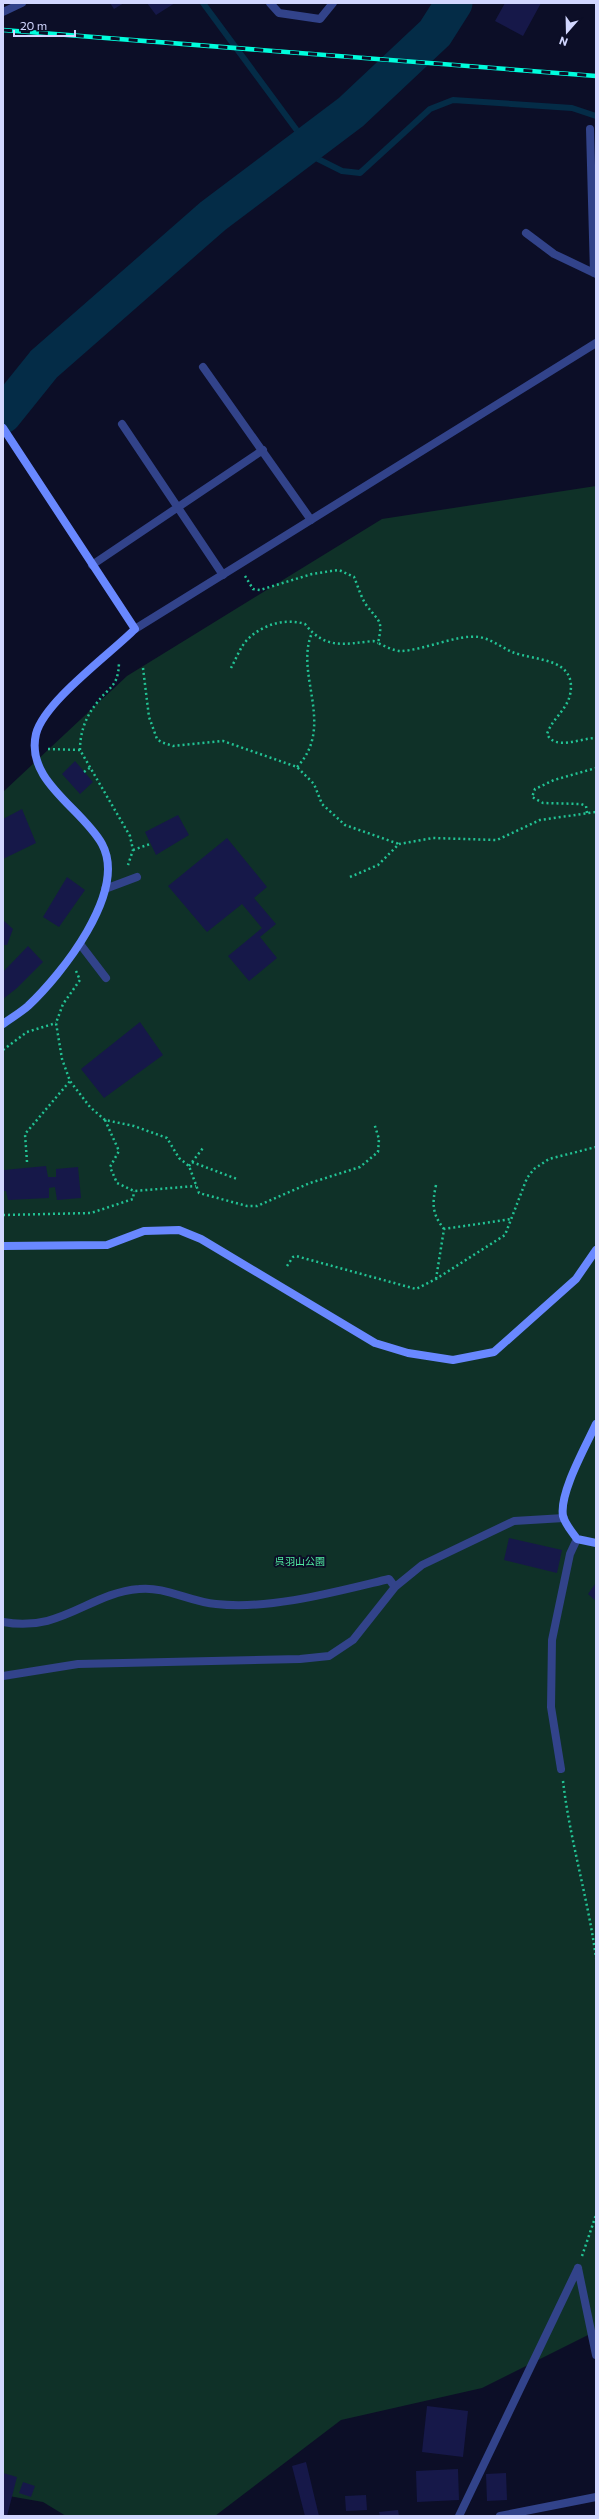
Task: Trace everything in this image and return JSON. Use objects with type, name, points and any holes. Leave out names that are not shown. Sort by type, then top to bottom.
[{"type":"street","points":[[3,12],[22,3]]},
{"type":"street","points":[[270,3],[279,13],[320,19],[333,3]]},
{"type":"street","points":[[526,233],[554,254],[595,274],[590,129]]},
{"type":"street","points":[[3,1024],[27,1006],[55,977],[71,956],[80,944],[105,890],[108,868],[103,845],[93,829],[46,780],[34,748],[36,732],[48,708],[135,629],[596,343]]},
{"type":"street","points":[[203,367],[311,520]]},
{"type":"street","points":[[122,424],[223,574]]},
{"type":"street","points":[[3,428],[135,629]]},
{"type":"street","points":[[92,565],[263,450]]},
{"type":"street","points":[[105,890],[137,877]]},
{"type":"street","points":[[80,944],[106,978]]},
{"type":"street","points":[[3,1246],[107,1245],[144,1230],[179,1230],[201,1239],[375,1343],[408,1353],[453,1360],[494,1352],[576,1279],[596,1250]]},
{"type":"street","points":[[596,1424],[569,1486],[562,1508],[564,1518],[577,1539],[596,1543]]},
{"type":"street","points":[[3,1676],[78,1664],[300,1659],[329,1656],[353,1640],[395,1587],[422,1565],[514,1521],[564,1518]]},
{"type":"street","points":[[561,1769],[551,1707],[552,1640],[570,1554],[577,1539]]},
{"type":"street","points":[[3,1622],[20,1625],[47,1622],[78,1611],[116,1593],[140,1588],[172,1592],[214,1604],[249,1606],[389,1579],[395,1587]]},
{"type":"street","points":[[578,2268],[596,2355]]},
{"type":"street","points":[[459,2516],[578,2268]]},
{"type":"street","points":[[500,2516],[596,2497]]},
{"type":"path","points":[[239,565],[253,589],[260,590],[312,574],[331,571],[339,570],[354,577],[366,604],[376,614],[380,623],[378,643]]},
{"type":"path","points":[[231,668],[248,638],[270,625],[283,621],[304,624],[312,633],[333,645],[373,642],[400,651],[433,646],[469,637],[479,637],[511,651],[558,664],[567,673],[570,694],[564,710],[548,729],[546,734],[550,741],[553,743],[596,738]]},
{"type":"path","points":[[296,767],[307,756],[311,744],[314,717],[308,657],[308,641],[312,633]]},
{"type":"path","points":[[120,644],[119,676],[116,684],[96,703],[87,717],[80,735],[80,750],[130,836],[133,850],[121,883]]},
{"type":"path","points":[[143,668],[149,717],[157,739],[161,742],[173,746],[223,741],[296,767],[314,784],[322,804],[345,825],[399,844],[434,838],[497,840],[540,820],[596,812]]},
{"type":"path","points":[[34,748],[80,750]]},
{"type":"path","points":[[84,772],[91,767]]},
{"type":"path","points":[[587,813],[586,806],[581,804],[542,803],[532,797],[535,789],[554,780],[596,768]]},
{"type":"path","points":[[133,850],[150,844]]},
{"type":"path","points":[[350,877],[378,865],[399,844]]},
{"type":"path","points":[[71,956],[80,980],[63,1004],[56,1023],[62,1059],[70,1081],[90,1107],[105,1120],[119,1151],[110,1167],[113,1179],[117,1184],[134,1191],[196,1186]]},
{"type":"path","points":[[3,1050],[27,1032],[56,1023]]},
{"type":"path","points":[[27,1162],[25,1134],[70,1081]]},
{"type":"path","points":[[105,1120],[134,1126],[166,1138],[180,1158],[189,1166],[199,1193],[247,1206],[257,1206],[310,1183],[360,1167],[378,1152],[379,1140],[374,1123]]},
{"type":"path","points":[[287,1266],[293,1257],[296,1256],[411,1289],[436,1279],[505,1235],[526,1178],[534,1169],[549,1159],[596,1147]]},
{"type":"path","points":[[189,1166],[203,1148]]},
{"type":"path","points":[[192,1162],[237,1179]]},
{"type":"path","points":[[436,1185],[432,1204],[434,1215],[444,1230],[436,1279]]},
{"type":"path","points":[[3,1215],[91,1213],[133,1199],[134,1191]]},
{"type":"path","points":[[444,1230],[511,1219]]},
{"type":"path","points":[[561,1769],[568,1826],[593,1932],[596,1958]]},
{"type":"path","points":[[578,2268],[596,2215]]},
{"type":"green space","name":"呉羽山公園","points":[[596,486],[596,2331],[482,2388],[341,2420],[215,2516],[66,2516],[43,2502],[3,2495],[3,792],[127,676],[382,519]]},
{"type":"building","points":[[110,3],[124,3],[114,9]]},
{"type":"building","points":[[147,3],[175,3],[156,15]]},
{"type":"building","points":[[505,3],[541,3],[523,36],[495,21]]},
{"type":"building","points":[[75,761],[93,782],[80,794],[62,774]]},
{"type":"building","points":[[22,809],[36,843],[3,859],[3,819]]},
{"type":"building","points":[[178,815],[189,835],[156,855],[145,832]]},
{"type":"building","points":[[227,838],[267,887],[254,898],[276,924],[260,937],[277,958],[249,981],[228,956],[262,928],[242,904],[207,932],[168,886]]},
{"type":"building","points":[[67,877],[85,890],[59,927],[43,917]]},
{"type":"building","points":[[3,920],[13,929],[7,945],[3,945]]},
{"type":"building","points":[[28,946],[43,962],[17,988],[3,999],[3,972]]},
{"type":"building","points":[[140,1022],[163,1055],[104,1098],[81,1069]]},
{"type":"building","points":[[46,1166],[48,1177],[56,1177],[56,1169],[78,1167],[81,1198],[57,1200],[55,1187],[49,1188],[49,1198],[8,1200],[6,1191],[3,1191],[4,1170]]},
{"type":"building","points":[[509,1538],[562,1550],[557,1573],[504,1560]]},
{"type":"building","points":[[596,1583],[596,1601],[588,1594]]},
{"type":"building","points":[[427,2406],[468,2411],[463,2457],[422,2452]]},
{"type":"building","points":[[306,2462],[319,2516],[305,2516],[292,2466]]},
{"type":"building","points":[[458,2469],[459,2500],[417,2502],[416,2471]]},
{"type":"building","points":[[3,2473],[17,2477],[7,2516],[3,2516]]},
{"type":"building","points":[[506,2473],[507,2500],[487,2501],[486,2474]]},
{"type":"building","points":[[23,2482],[35,2486],[31,2497],[19,2493]]},
{"type":"building","points":[[366,2495],[367,2510],[346,2511],[345,2496]]},
{"type":"building","points":[[398,2510],[399,2516],[380,2516],[379,2512]]},
{"type":"waterway","points":[[203,3],[318,159],[342,171],[360,173],[430,109],[453,100],[572,108],[596,116]]},
{"type":"waterway","points":[[3,415],[44,364],[213,216],[351,112],[435,33],[454,3]]},
{"type":"railway","points":[[3,30],[596,76]]}]
